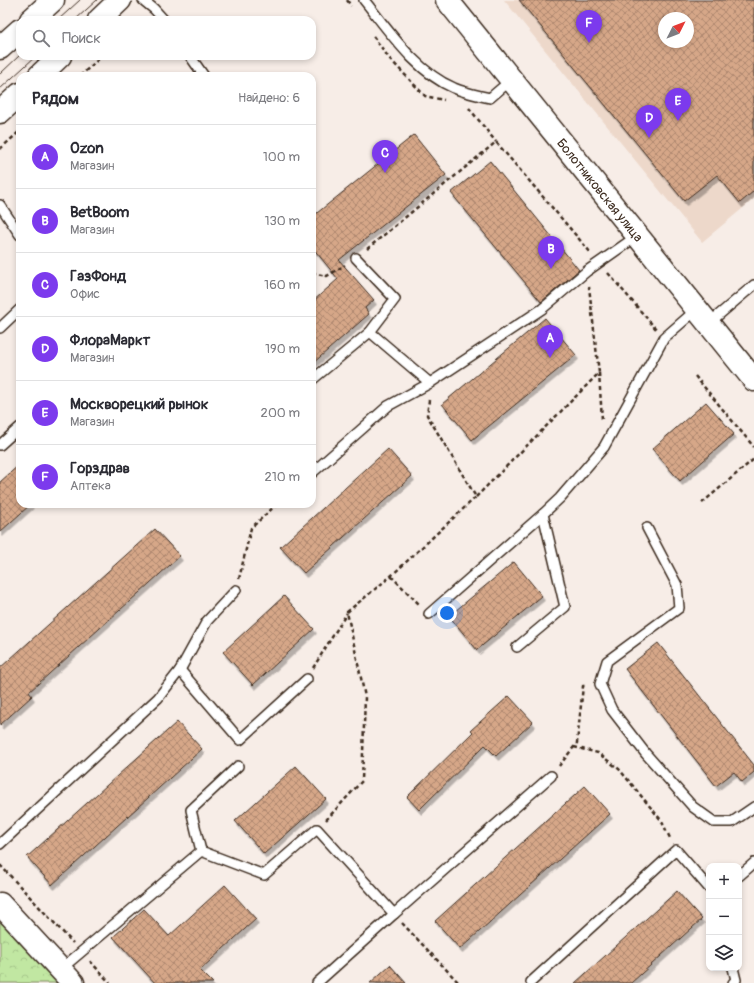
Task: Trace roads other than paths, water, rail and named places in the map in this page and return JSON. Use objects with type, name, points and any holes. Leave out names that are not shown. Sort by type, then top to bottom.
[{"type":"street","points":[[35,16],[53,0]]},
{"type":"street","points":[[103,16],[120,0]]},
{"type":"street","name":"Болотниковская улица","points":[[447,0],[754,380]]},
{"type":"street","points":[[0,48],[16,34]]},
{"type":"street","points":[[43,72],[56,60]]},
{"type":"street","points":[[0,112],[16,98]]},
{"type":"street","points":[[0,904],[67,976]]},
{"type":"lane","points":[[142,0],[160,16]]},
{"type":"lane","points":[[364,0],[401,46],[424,69],[453,88],[490,98],[511,80]]},
{"type":"lane","points":[[193,60],[201,72]]},
{"type":"lane","points":[[0,205],[16,229]]},
{"type":"lane","points":[[316,469],[388,406],[430,383],[542,310],[587,271],[637,236]]},
{"type":"lane","points":[[316,377],[370,332],[395,299],[356,258]]},
{"type":"lane","points":[[429,614],[544,514],[560,498],[604,447],[664,338],[754,285]]},
{"type":"lane","points":[[0,328],[16,313]]},
{"type":"lane","points":[[370,332],[430,383]]},
{"type":"lane","points":[[0,445],[16,431]]},
{"type":"lane","points":[[517,647],[565,608],[544,514]]},
{"type":"lane","points":[[647,528],[677,585],[679,608],[607,661],[600,684],[612,710],[646,754],[693,807],[714,822],[732,822],[754,807]]},
{"type":"lane","points":[[0,844],[158,698],[180,670],[207,621],[236,590]]},
{"type":"lane","points":[[180,670],[240,740],[307,679]]},
{"type":"lane","points":[[201,851],[191,810],[238,766]]},
{"type":"lane","points":[[318,983],[551,776]]},
{"type":"lane","points":[[201,851],[264,875],[317,830],[394,914]]},
{"type":"lane","points":[[531,982],[676,850],[706,885]]},
{"type":"lane","points":[[67,976],[81,952],[201,851]]},
{"type":"lane","points":[[742,873],[754,863]]},
{"type":"lane","points":[[733,983],[736,980],[734,971]]},
{"type":"tram line","points":[[62,16],[80,0]]},
{"type":"tram line","points":[[79,16],[97,0]]},
{"type":"tram line","points":[[0,74],[16,59]]},
{"type":"tram line","points":[[19,72],[32,60]]},
{"type":"tram line","points":[[0,89],[16,74]]},
{"type":"place","name":"Горздрав","points":[[589,43]]},
{"type":"place","name":"Москворецкий рынок","points":[[678,121]]},
{"type":"place","name":"ФлораМаркт","points":[[649,138]]},
{"type":"place","name":"ГазФонд","points":[[385,173]]},
{"type":"place","name":"BetBoom","points":[[551,269]]},
{"type":"place","name":"Ozon","points":[[550,358]]}]
